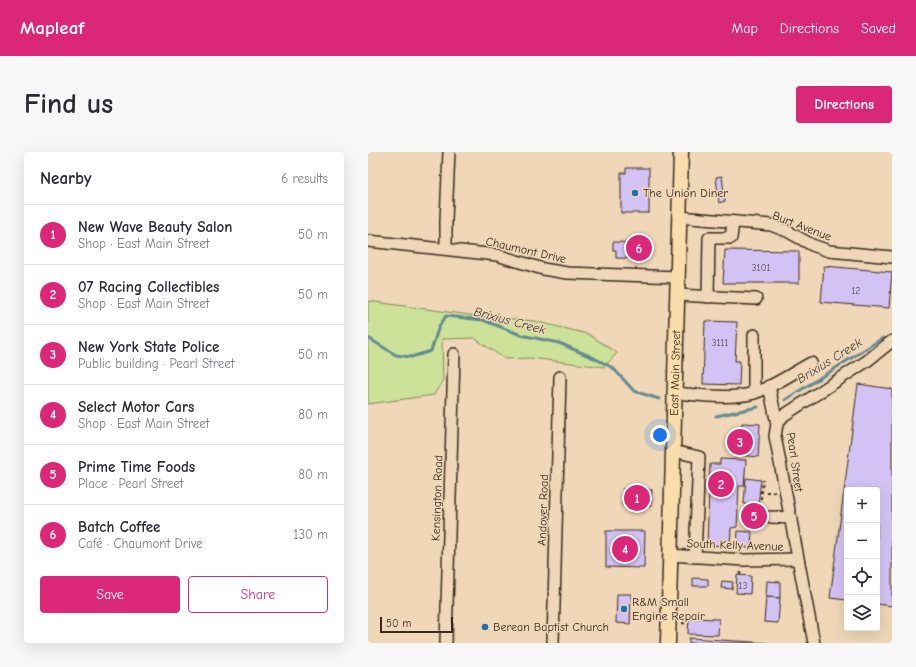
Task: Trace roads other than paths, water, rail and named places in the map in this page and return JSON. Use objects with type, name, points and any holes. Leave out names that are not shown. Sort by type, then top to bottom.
[{"type":"main road","name":"East Main Street","points":[[668,643],[681,152]]},
{"type":"street","points":[[446,249],[449,152]]},
{"type":"street","name":"Burt Avenue","points":[[679,217],[771,225],[787,231],[812,245],[829,251],[892,257]]},
{"type":"street","points":[[708,297],[709,238],[731,238],[733,222]]},
{"type":"street","name":"Chaumont Drive","points":[[368,241],[497,255],[543,269],[567,274],[678,277]]},
{"type":"street","points":[[677,296],[756,299]]},
{"type":"street","points":[[754,335],[754,393]]},
{"type":"street","name":"Pearl Street","points":[[814,643],[775,436],[777,424],[783,416],[867,361],[892,341]]},
{"type":"street","name":"Kensington Road","points":[[446,643],[454,354]]},
{"type":"street","points":[[675,393],[729,396],[754,393],[811,362]]},
{"type":"street","name":"Andover Road","points":[[553,643],[560,378]]},
{"type":"street","points":[[769,386],[777,424]]},
{"type":"street","points":[[673,451],[699,457],[695,556]]},
{"type":"street","points":[[771,517],[790,518]]},
{"type":"street","name":"South Kelly Avenue","points":[[670,555],[744,560],[798,560]]},
{"type":"waterway","name":"Brixius Creek","points":[[368,338],[396,355],[411,357],[431,351],[439,326],[446,316],[483,320],[521,335],[559,343],[594,358],[613,368],[634,391],[659,399]]},
{"type":"waterway","name":"Brixius Creek","points":[[785,400],[883,338]]},
{"type":"waterway","name":"Brixius Creek","points":[[716,416],[758,407]]},
{"type":"place","name":"The Union Diner","points":[[635,193]]},
{"type":"place","name":"Batch Coffee","points":[[639,248]]},
{"type":"place","name":"New York State Police","points":[[740,442]]},
{"type":"place","name":"07 Racing Collectibles","points":[[721,484]]},
{"type":"place","name":"New Wave Beauty Salon","points":[[637,498]]},
{"type":"place","name":"Prime Time Foods","points":[[754,516]]},
{"type":"place","name":"Select Motor Cars","points":[[625,549]]},
{"type":"place","name":"R&M Small Engine Repair","points":[[624,609]]},
{"type":"place","name":"Berean Baptist Church","points":[[485,627]]}]
